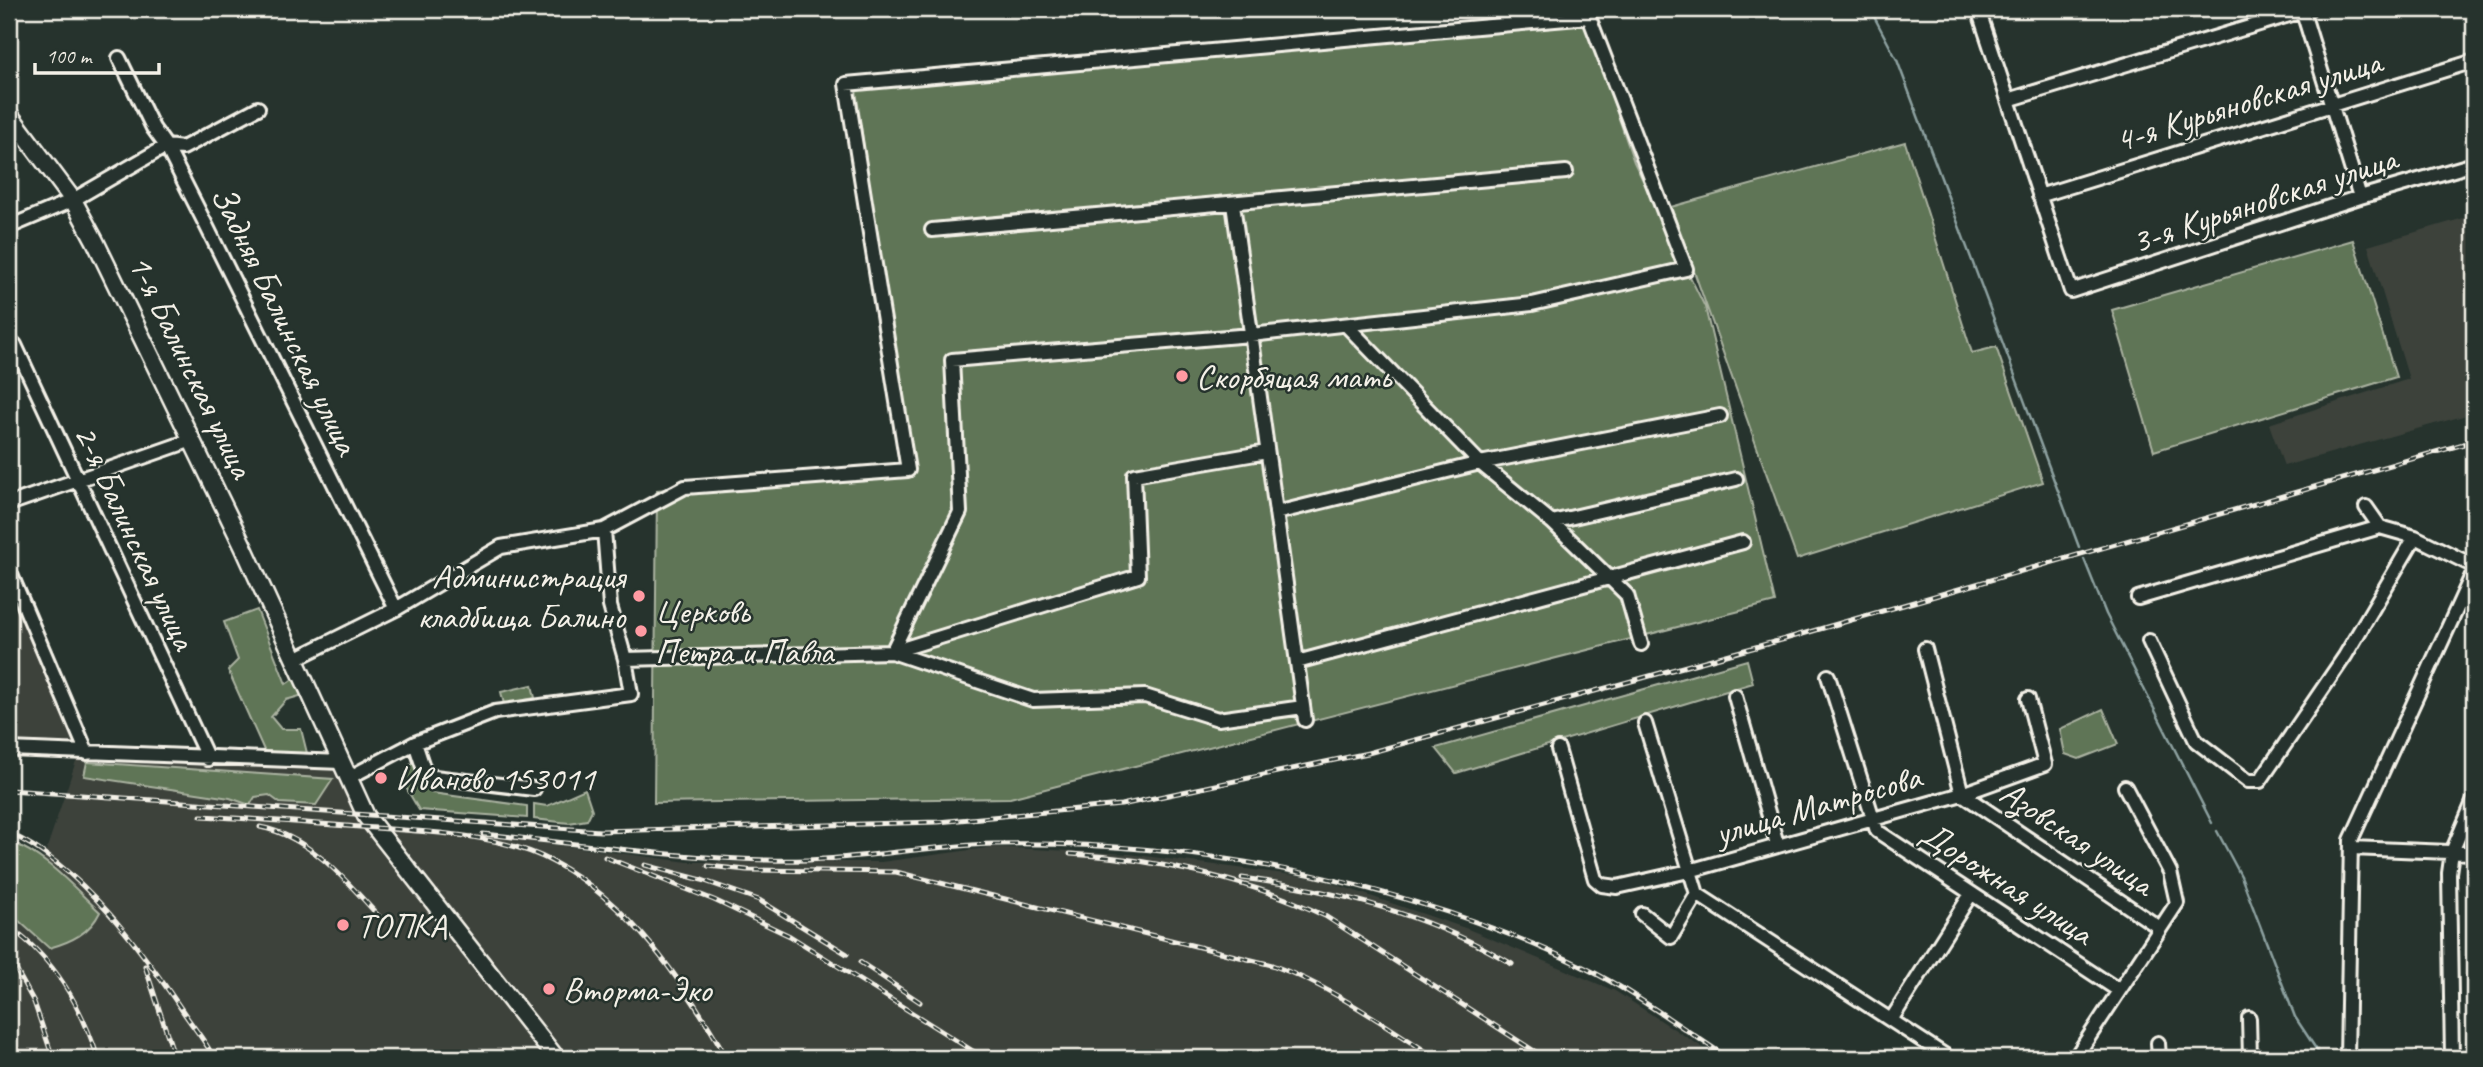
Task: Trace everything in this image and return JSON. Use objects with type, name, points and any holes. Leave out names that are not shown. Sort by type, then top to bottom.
[{"type":"main road","name":"1-я Балинская улица","points":[[9,114],[73,200],[192,440],[373,827],[556,1058]]},
{"type":"street","points":[[2008,100],[2305,9],[2360,197]]},
{"type":"street","points":[[1983,10],[2039,196]]},
{"type":"street","points":[[295,659],[396,609],[501,547],[604,530],[685,487],[908,470],[846,84],[1589,18],[1686,269],[1532,304],[1251,335],[952,359],[960,512],[892,652]]},
{"type":"street","name":"Задняя Балинская улица","points":[[119,58],[153,128],[166,146],[396,609]]},
{"type":"street","name":"4-я Курьяновская улица","points":[[2039,196],[2474,61]]},
{"type":"street","points":[[9,227],[73,200],[166,146],[183,148],[258,108]]},
{"type":"street","name":"3-я Курьяновская улица","points":[[2039,196],[2071,291],[2360,197],[2474,164]]},
{"type":"street","points":[[932,230],[1566,172]]},
{"type":"street","points":[[892,652],[1033,700],[1145,696],[1217,719],[1304,713],[1233,204]]},
{"type":"street","points":[[1346,325],[1480,463],[1552,522],[1627,595],[1640,644]]},
{"type":"street","name":"2-я Балинская улица","points":[[9,340],[15,345],[79,478],[139,614],[208,759]]},
{"type":"street","points":[[1276,513],[1480,463],[1720,416]]},
{"type":"street","points":[[9,505],[192,440]]},
{"type":"street","points":[[625,659],[892,652],[1138,576],[1134,475],[1267,452]]},
{"type":"street","points":[[1552,522],[1736,479]]},
{"type":"street","points":[[2367,507],[2380,527]]},
{"type":"street","points":[[2138,598],[2380,527],[2415,537],[2474,568],[2351,844],[2347,1058]]},
{"type":"street","points":[[348,778],[415,743],[495,712],[631,694],[625,659],[610,606],[604,530]]},
{"type":"street","points":[[2149,641],[2196,741],[2248,781],[2260,781],[2345,656],[2415,537]]},
{"type":"street","points":[[1297,662],[1608,576],[1743,542]]},
{"type":"street","points":[[9,570],[87,753]]},
{"type":"street","points":[[1925,649],[1962,793]]},
{"type":"street","points":[[1828,676],[1871,818]]},
{"type":"street","points":[[1735,696],[1777,844]]},
{"type":"street","name":"улица Матросова","points":[[1558,750],[1595,879],[1602,885],[1617,887],[1689,871],[1962,793],[2045,764],[2028,699]]},
{"type":"street","points":[[1645,723],[1697,894],[1949,1058]]},
{"type":"street","points":[[415,743],[426,776],[534,789]]},
{"type":"street","points":[[9,749],[208,759],[341,762]]},
{"type":"street","points":[[2075,1058],[2177,903],[2170,872],[2125,787]]},
{"type":"street","name":"Азовская улица","points":[[1962,793],[2160,928]]},
{"type":"street","points":[[2452,1058],[2449,873],[2452,852],[2474,800]]},
{"type":"street","name":"Дорожная улица","points":[[1871,818],[1877,831],[2118,990]]},
{"type":"street","points":[[2351,844],[2474,853]]},
{"type":"street","points":[[1642,914],[1671,937],[1697,894]]},
{"type":"street","points":[[1891,1020],[1971,894]]},
{"type":"street","points":[[2249,1018],[2250,1058]]},
{"type":"street","points":[[2158,1043],[2159,1058]]},
{"type":"shaded area","points":[[2474,215],[2474,413],[2284,466],[2269,424],[2409,379],[2368,246]]},
{"type":"shaded area","points":[[9,578],[83,749],[9,745]]},
{"type":"shaded area","points":[[77,758],[341,768],[547,1058],[9,1058],[9,961]]},
{"type":"shaded area","points":[[380,831],[466,833],[688,862],[881,862],[993,847],[1129,854],[1317,878],[1468,929],[1615,991],[1719,1058],[560,1058]]},
{"type":"green space","points":[[1586,22],[1634,162],[1705,307],[1775,602],[1010,798],[654,803],[657,490],[908,470],[856,90]]},
{"type":"green space","points":[[1905,142],[1972,353],[1996,347],[2043,482],[1797,559],[1671,207]]},
{"type":"green space","points":[[2353,240],[2396,377],[2154,451],[2112,310]]},
{"type":"green space","points":[[257,610],[286,684],[296,677],[307,694],[286,700],[271,717],[281,729],[301,729],[307,753],[295,759],[267,757],[228,670],[238,660],[224,622]]},
{"type":"green space","points":[[1747,660],[1753,683],[1456,773],[1436,748]]},
{"type":"green space","points":[[532,685],[535,698],[504,704],[501,692]]},
{"type":"green space","points":[[2103,709],[2118,744],[2079,759],[2065,754],[2060,729]]},
{"type":"green space","points":[[87,762],[333,779],[316,805],[280,803],[269,795],[255,797],[250,805],[230,798],[84,776]]},
{"type":"green space","points":[[416,762],[432,793],[527,806],[527,818],[419,810],[402,781],[408,766]]},
{"type":"green space","points":[[585,789],[592,810],[587,820],[569,823],[534,819],[534,804],[547,806]]},
{"type":"green space","points":[[9,841],[47,863],[100,912],[91,926],[72,940],[49,948],[9,912]]},
{"type":"waterway","points":[[1870,9],[1897,60],[2079,547]]},
{"type":"waterway","points":[[2084,559],[2106,614],[2212,823]]},
{"type":"waterway","points":[[2217,831],[2241,876],[2295,1017],[2322,1058]]},
{"type":"railway","points":[[9,790],[600,831],[938,822],[1121,805],[1368,753],[1785,639],[2474,441]]},
{"type":"railway","points":[[201,816],[459,835],[532,852],[581,879],[631,923],[674,974],[727,1058]]},
{"type":"railway","points":[[260,827],[279,832],[313,851],[343,878],[383,921]]},
{"type":"railway","points":[[9,833],[61,866],[107,911],[149,963],[214,1058]]},
{"type":"railway","points":[[483,834],[660,853],[767,860],[853,857],[994,844],[1109,846],[1223,858],[1279,868],[1391,895],[1447,912],[1535,945],[1620,987],[1728,1058]]},
{"type":"railway","points":[[1070,854],[1134,860],[1200,873],[1296,903],[1325,916],[1545,1058]]},
{"type":"railway","points":[[605,857],[714,900],[790,936],[984,1058]]},
{"type":"railway","points":[[645,865],[702,880],[759,900],[847,954]]},
{"type":"railway","points":[[708,866],[747,870],[896,872],[1272,965],[1336,995],[1436,1058]]},
{"type":"railway","points":[[1242,878],[1312,890],[1382,907],[1448,932],[1512,964]]},
{"type":"railway","points":[[9,927],[40,954],[64,985],[83,1020],[98,1058]]},
{"type":"railway","points":[[9,957],[34,1002],[53,1058]]},
{"type":"railway","points":[[860,962],[920,1002]]},
{"type":"railway","points":[[145,966],[175,1058]]},
{"type":"place","name":"Скорбящая мать","points":[[1182,376]]},
{"type":"place","name":"Администрация кладбища Балино","points":[[639,596]]},
{"type":"place","name":"Церковь Петра и Павла","points":[[641,631]]},
{"type":"place","name":"Иваново 153011","points":[[381,778]]},
{"type":"place","name":"ТОПКА","points":[[343,925]]},
{"type":"place","name":"Вторма-Эко","points":[[549,989]]}]
